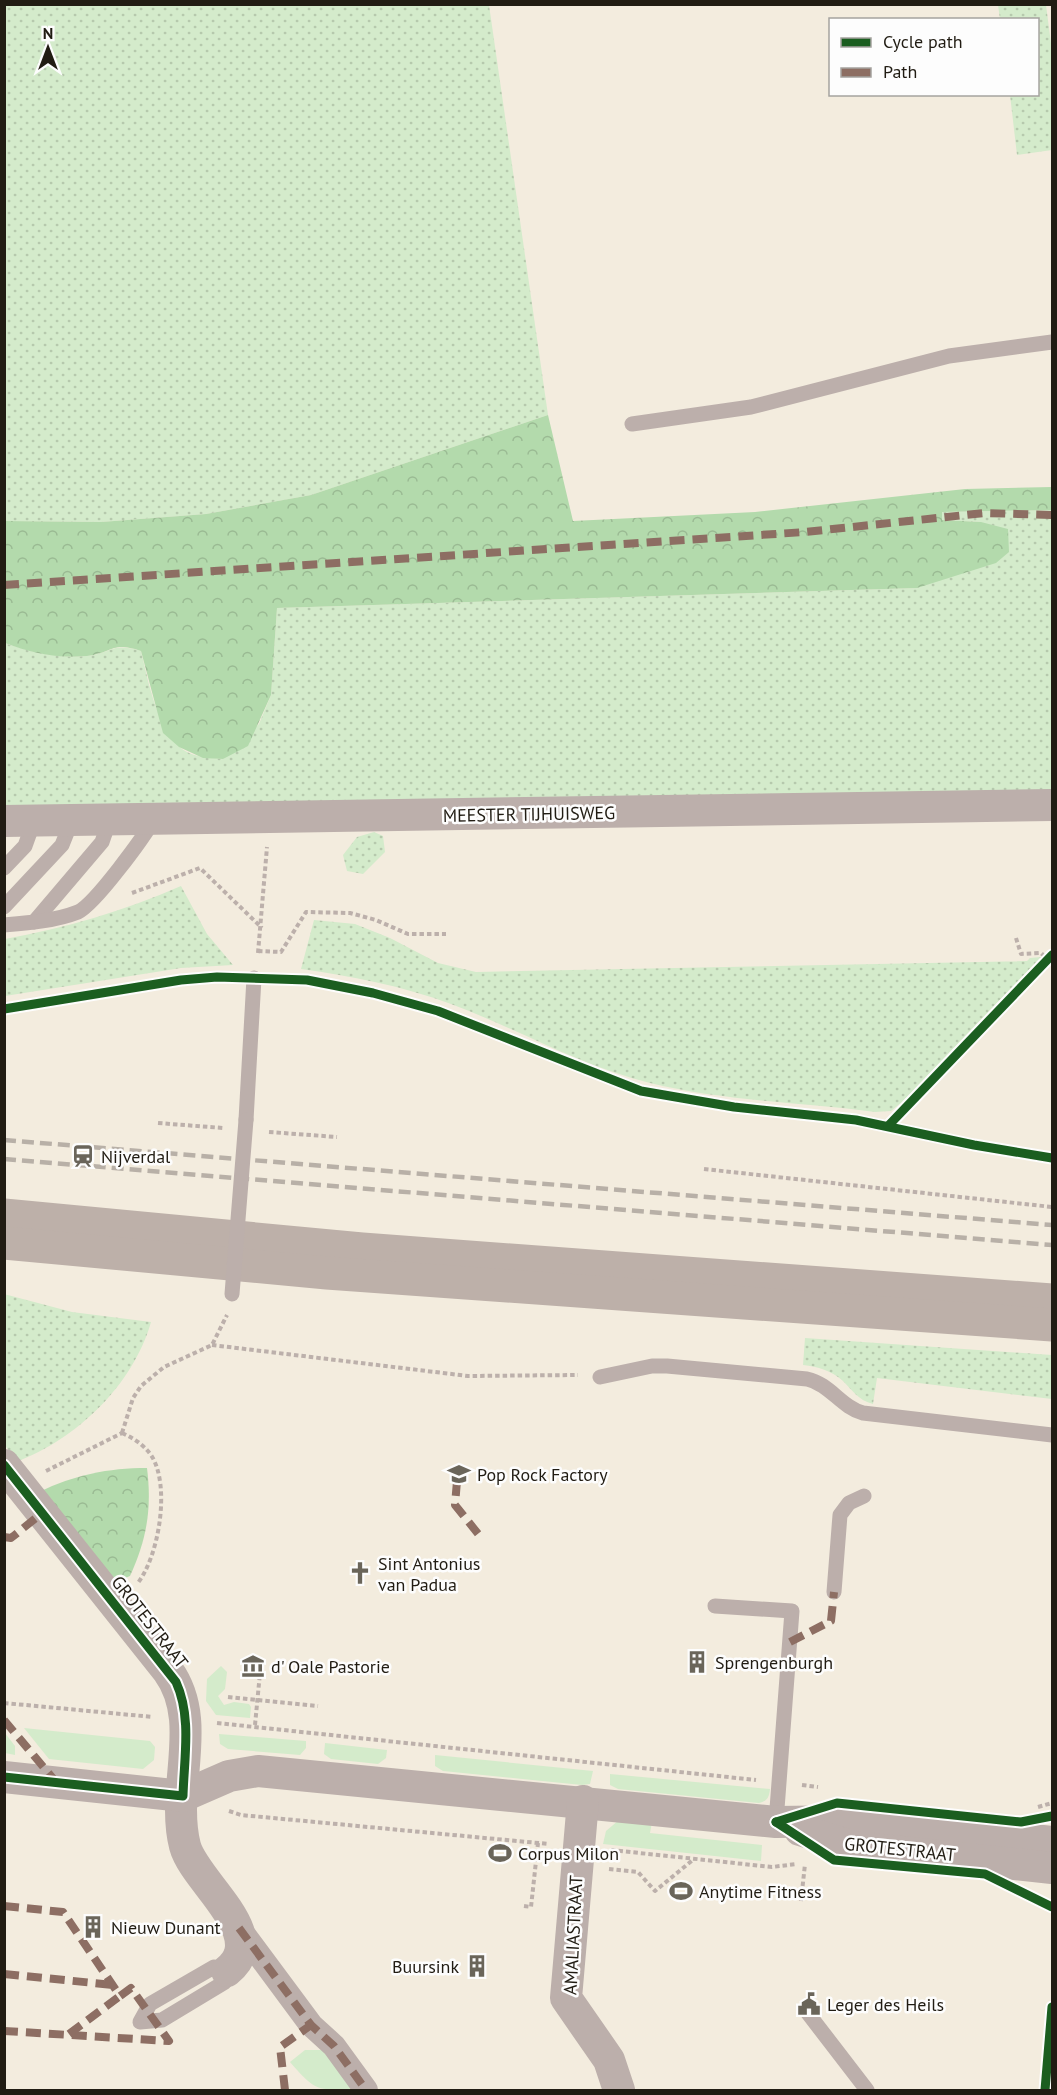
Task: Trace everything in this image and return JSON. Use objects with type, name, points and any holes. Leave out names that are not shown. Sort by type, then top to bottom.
[{"type":"main road","points":[[4,1215],[362,1249],[1053,1300]]},
{"type":"main road","points":[[4,1243],[327,1273],[1053,1325]]},
{"type":"street","name":"MEESTER TIJHUISWEG","points":[[19,821],[1053,805]]},
{"type":"street","name":"GROTESTRAAT","points":[[13,1476],[176,1682],[183,1698],[186,1720],[183,1796]]},
{"type":"street","name":"GROTESTRAAT","points":[[4,1777],[183,1796],[229,1776],[258,1771],[776,1822],[854,1821],[1053,1842]]},
{"type":"street","points":[[183,1796],[186,1846],[193,1861],[310,2025],[334,2046],[366,2091]]},
{"type":"street","name":"AMALIASTRAAT","points":[[582,1802],[566,1998],[609,2060],[620,2091]]},
{"type":"street","name":"GROTESTRAAT","points":[[776,1822],[854,1847],[1053,1868]]},
{"type":"street","points":[[227,1971],[234,1966],[241,1949],[239,1928]]},
{"type":"lane","points":[[632,423],[751,407],[949,357],[1053,342]]},
{"type":"lane","points":[[34,922],[102,842],[110,819]]},
{"type":"lane","points":[[4,926],[34,922],[80,911],[142,842],[153,819]]},
{"type":"lane","points":[[4,907],[62,845],[72,820]]},
{"type":"lane","points":[[4,868],[25,846],[19,821]]},
{"type":"lane","points":[[232,1294],[250,1127],[254,978]]},
{"type":"lane","points":[[600,1377],[652,1366],[667,1366],[807,1379],[828,1388],[849,1407],[863,1413],[1053,1435]]},
{"type":"lane","points":[[834,1593],[840,1515],[849,1503],[864,1496]]},
{"type":"lane","points":[[715,1606],[792,1611],[776,1822]]},
{"type":"lane","points":[[214,1967],[227,1971],[225,1982],[162,2020],[140,2022],[150,2004],[201,1974],[214,1967]]},
{"type":"lane","points":[[807,2012],[867,2091]]},
{"type":"path","points":[[254,978],[262,927],[268,837],[274,818]]},
{"type":"path","points":[[80,911],[200,868],[262,927]]},
{"type":"path","points":[[258,951],[281,952],[306,912],[350,913],[376,920],[408,934],[446,934]]},
{"type":"path","points":[[1016,938],[1021,954],[1041,953],[1050,957],[1040,968]]},
{"type":"path","points":[[158,1123],[250,1127],[337,1137]]},
{"type":"path","points":[[704,1169],[1053,1207]]},
{"type":"path","points":[[212,1345],[221,1331],[232,1294]]},
{"type":"path","points":[[122,1432],[126,1416],[141,1386],[164,1367],[212,1345],[468,1376],[600,1377]]},
{"type":"path","points":[[13,1476],[122,1432]]},
{"type":"path","points":[[117,1605],[140,1580],[157,1536],[161,1503],[158,1469],[151,1455],[137,1440],[122,1432]]},
{"type":"path","points":[[255,1725],[260,1673]]},
{"type":"path","points":[[228,1697],[318,1707]]},
{"type":"path","points":[[4,1703],[255,1725],[819,1787]]},
{"type":"path","points":[[183,1796],[241,1815],[578,1846],[772,1867],[815,1862]]},
{"type":"path","points":[[1035,1808],[1053,1803]]},
{"type":"path","points":[[524,1906],[531,1907],[538,1843]]},
{"type":"path","points":[[578,1846],[599,1868],[638,1872],[655,1891],[695,1858]]},
{"type":"path","points":[[801,1901],[805,1863]]},
{"type":"green space","points":[[5,5],[489,5],[548,415],[311,495],[206,514],[101,522],[5,521]]},
{"type":"green space","points":[[998,5],[1046,5],[1052,51],[1052,150],[1017,155],[1010,96],[1039,96],[1039,18],[1000,18]]},
{"type":"green space","points":[[548,415],[573,521],[755,512],[965,489],[1052,487],[1052,510],[942,512],[942,520],[981,522],[1008,529],[1009,552],[996,563],[917,588],[277,608],[271,695],[248,746],[223,759],[203,758],[179,747],[163,733],[141,651],[118,647],[96,655],[65,657],[35,652],[5,643],[5,521],[101,522],[206,514],[311,495]]},
{"type":"green space","points":[[1052,510],[1052,792],[5,806],[4,643],[55,656],[96,655],[118,648],[141,651],[154,701],[171,736],[188,753],[223,759],[259,724],[271,695],[277,608],[917,588],[981,522],[942,520],[941,512]]},
{"type":"green space","points":[[374,832],[383,836],[385,852],[363,874],[347,871],[343,855],[357,837]]},
{"type":"green space","points":[[181,886],[207,934],[233,965],[181,968],[5,996],[5,939],[95,918]]},
{"type":"green space","points":[[314,920],[355,924],[390,938],[438,963],[476,972],[1027,961],[1030,958],[1041,957],[902,1102],[891,1111],[875,1112],[705,1094],[650,1083],[599,1067],[433,998],[377,982],[301,969]]},
{"type":"green space","points":[[4,1294],[72,1312],[151,1322],[143,1345],[131,1367],[100,1407],[60,1439],[16,1462],[5,1445]]},
{"type":"green space","points":[[805,1338],[1052,1355],[1052,1399],[877,1378],[873,1404],[860,1398],[834,1374],[803,1365]]},
{"type":"green space","points":[[147,1468],[149,1497],[147,1523],[141,1549],[130,1576],[118,1581],[112,1579],[39,1492],[65,1481],[92,1474],[119,1469]]},
{"type":"green space","points":[[221,1666],[227,1672],[225,1689],[218,1696],[224,1705],[234,1702],[249,1704],[250,1718],[216,1715],[206,1701],[207,1679]]},
{"type":"green space","points":[[24,1728],[150,1741],[155,1747],[154,1760],[143,1769],[49,1759]]},
{"type":"green space","points":[[5,1733],[15,1746],[15,1755],[5,1753]]},
{"type":"green space","points":[[219,1734],[306,1741],[306,1748],[300,1755],[228,1749],[220,1744]]},
{"type":"green space","points":[[325,1743],[387,1750],[386,1758],[378,1764],[331,1759],[324,1754]]},
{"type":"green space","points":[[435,1755],[593,1771],[590,1784],[582,1785],[443,1771],[435,1766]]},
{"type":"green space","points":[[610,1774],[770,1789],[767,1799],[759,1803],[618,1789],[610,1785]]},
{"type":"green space","points":[[619,1820],[652,1822],[650,1833],[762,1845],[761,1861],[603,1844],[606,1831]]},
{"type":"green space","points":[[305,2050],[326,2050],[357,2090],[325,2089],[312,2084],[290,2062]]},
{"type":"railway","points":[[4,1140],[1052,1225]]},
{"type":"railway","points":[[4,1159],[1052,1245]]},
{"type":"marked path","points":[[4,585],[805,532],[984,513],[1052,515]]},
{"type":"marked path","points":[[457,1481],[455,1505],[479,1535]]},
{"type":"marked path","points":[[4,1537],[11,1538],[42,1513]]},
{"type":"marked path","points":[[790,1642],[831,1621],[834,1592]]},
{"type":"marked path","points":[[4,1720],[56,1782]]},
{"type":"marked path","points":[[4,1906],[63,1912],[120,1996],[131,1988],[169,2041],[4,2031]]},
{"type":"marked path","points":[[239,1928],[311,2025],[334,2046],[366,2090]]},
{"type":"marked path","points":[[4,1974],[114,1985]]},
{"type":"marked path","points":[[69,2034],[120,1996]]},
{"type":"marked path","points":[[285,2090],[280,2047],[311,2025]]},
{"type":"cycle path","points":[[888,1126],[1052,955]]},
{"type":"cycle path","points":[[4,1009],[181,980],[217,977],[307,980],[373,993],[438,1011],[641,1091],[734,1107],[856,1120],[974,1145],[1052,1158]]},
{"type":"cycle path","points":[[4,1465],[176,1682],[186,1723],[183,1796],[4,1777]]},
{"type":"cycle path","points":[[776,1822],[837,1803],[1021,1822],[1052,1816]]},
{"type":"cycle path","points":[[776,1822],[834,1860],[985,1874],[1052,1907]]},
{"type":"cycle path","points":[[1045,2090],[1052,2007]]},
{"type":"place","name":"Nijverdal","points":[[83,1156]]},
{"type":"place","name":"Pop Rock Factory","points":[[459,1474]]},
{"type":"place","name":"Sint Antonius van Padua","points":[[360,1573]]},
{"type":"place","name":"Sprengenburgh","points":[[697,1662]]},
{"type":"place","name":"d' Oale Pastorie","points":[[253,1666]]},
{"type":"place","name":"Corpus Milon","points":[[500,1853]]},
{"type":"place","name":"Anytime Fitness","points":[[681,1891]]},
{"type":"place","name":"Nieuw Dunant","points":[[93,1927]]},
{"type":"place","name":"Buursink","points":[[477,1966]]},
{"type":"place","name":"Leger des Heils","points":[[809,2004]]}]
